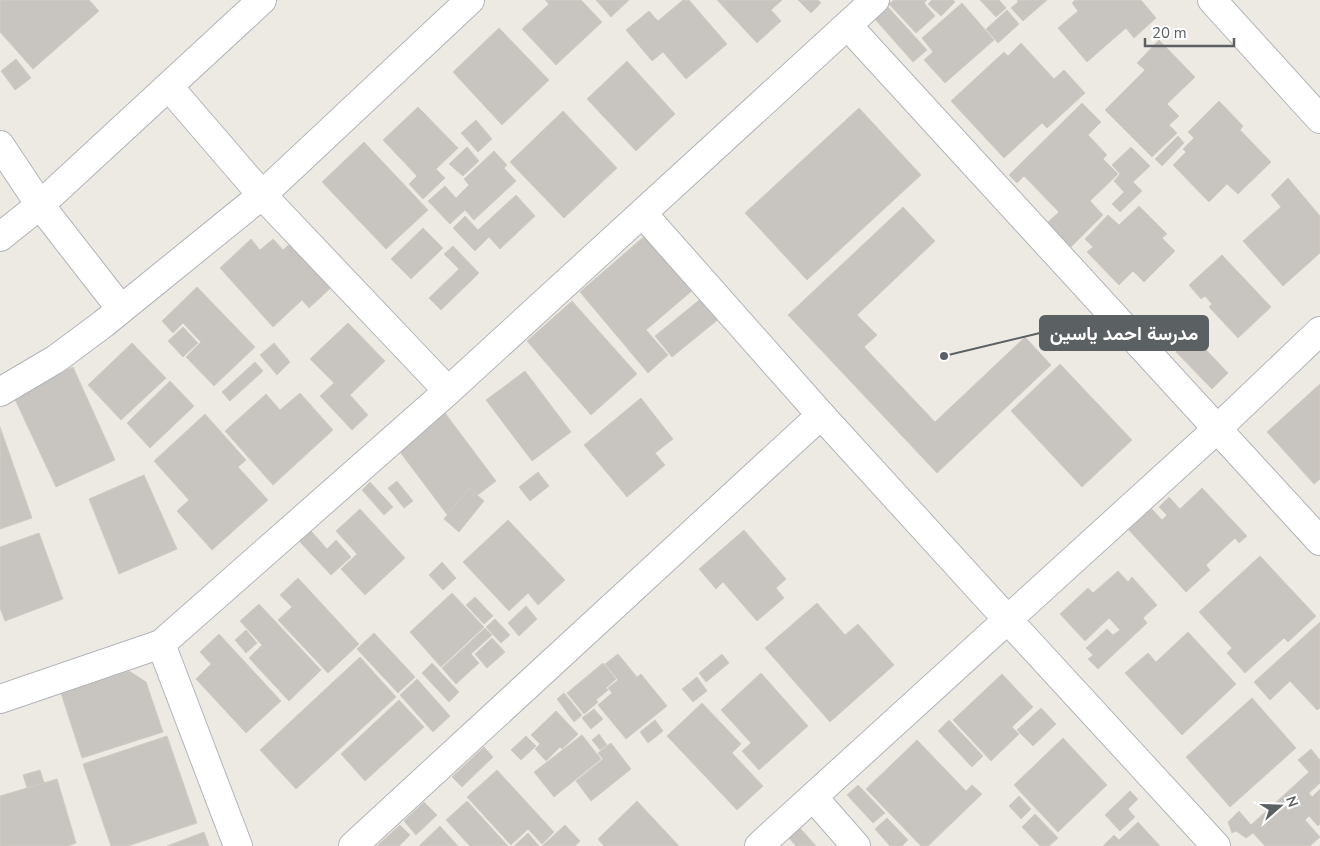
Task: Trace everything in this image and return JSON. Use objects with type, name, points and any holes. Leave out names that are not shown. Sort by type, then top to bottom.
[{"type":"street","points":[[0,237],[40,206],[262,0]]},
{"type":"street","points":[[1,390],[56,360],[262,195],[470,0]]},
{"type":"street","points":[[0,699],[160,644],[448,391],[876,0]]},
{"type":"street","points":[[1212,0],[1320,119]]},
{"type":"street","points":[[848,26],[1320,542]]},
{"type":"street","points":[[169,87],[262,195],[448,391]]},
{"type":"street","points":[[0,145],[40,206],[121,309]]},
{"type":"street","points":[[643,214],[821,415],[1216,846]]},
{"type":"street","points":[[759,846],[1217,429],[1320,331]]},
{"type":"street","points":[[353,846],[821,415]]},
{"type":"street","points":[[160,644],[238,846]]},
{"type":"street","points":[[813,797],[856,846]]},
{"type":"building","points":[[0,0],[89,0],[99,11],[33,69],[0,32]]},
{"type":"building","points":[[545,0],[581,0],[602,22],[556,65],[522,29],[549,4]]},
{"type":"building","points":[[596,0],[629,0],[611,17]]},
{"type":"building","points":[[683,0],[689,0],[727,44],[686,79],[663,52],[652,61],[626,30],[649,11],[658,21]]},
{"type":"building","points":[[717,0],[782,0],[771,10],[781,21],[757,43]]},
{"type":"building","points":[[798,0],[818,0],[821,3],[811,13]]},
{"type":"building","points":[[894,0],[927,0],[924,3],[935,16],[916,33],[889,4]]},
{"type":"building","points":[[932,0],[953,0],[955,2],[941,16],[928,4]]},
{"type":"building","points":[[980,0],[999,0],[1006,8],[996,17]]},
{"type":"building","points":[[1017,0],[1047,0],[1023,21],[1011,8],[1018,2]]},
{"type":"building","points":[[1075,0],[1141,0],[1156,18],[1134,38],[1126,28],[1087,62],[1058,28],[1078,11],[1072,3]]},
{"type":"building","points":[[962,3],[994,40],[945,83],[924,60],[933,52],[922,38]]},
{"type":"building","points":[[887,6],[927,50],[913,62],[874,18]]},
{"type":"building","points":[[1007,10],[1019,24],[998,43],[986,29]]},
{"type":"building","points":[[499,28],[549,80],[502,125],[453,72]]},
{"type":"building","points":[[1159,40],[1195,77],[1167,104],[1179,116],[1169,125],[1177,133],[1152,157],[1105,110],[1145,70],[1137,63]]},
{"type":"building","points":[[1021,43],[1054,79],[1064,70],[1085,93],[1047,128],[1042,123],[1004,158],[951,101],[1004,52],[1008,56]]},
{"type":"building","points":[[16,59],[31,78],[15,90],[1,71]]},
{"type":"building","points":[[627,61],[675,114],[636,151],[587,99]]},
{"type":"building","points":[[1219,101],[1243,126],[1240,130],[1271,162],[1238,194],[1227,184],[1209,202],[1173,165],[1186,152],[1183,149],[1194,138],[1188,132]]},
{"type":"building","points":[[1082,103],[1101,122],[1088,135],[1107,155],[1103,159],[1118,174],[1090,201],[1103,215],[1071,247],[1047,223],[1059,212],[1024,176],[1017,183],[1009,175]]},
{"type":"building","points":[[418,107],[458,148],[436,169],[445,178],[423,199],[409,184],[417,176],[383,140]]},
{"type":"building","points":[[859,108],[921,175],[807,280],[745,213]]},
{"type":"building","points":[[563,111],[617,168],[564,218],[510,162]]},
{"type":"building","points":[[476,120],[492,139],[478,152],[461,133]]},
{"type":"building","points":[[1178,136],[1184,143],[1162,166],[1155,159]]},
{"type":"building","points":[[364,142],[428,210],[386,249],[322,182]]},
{"type":"building","points":[[467,147],[479,161],[463,176],[449,164]]},
{"type":"building","points":[[1131,147],[1150,166],[1133,182],[1142,191],[1120,212],[1112,204],[1124,192],[1114,181],[1120,174],[1112,165]]},
{"type":"building","points":[[494,151],[507,165],[504,168],[516,181],[474,220],[465,210],[450,224],[428,201],[445,186],[456,198],[469,185],[464,179]]},
{"type":"building","points":[[1288,178],[1320,216],[1320,253],[1283,286],[1243,241],[1281,207],[1271,195]]},
{"type":"building","points":[[516,195],[535,216],[500,249],[489,237],[475,251],[453,228],[465,216],[478,230]]},
{"type":"building","points":[[1139,206],[1167,234],[1162,238],[1175,251],[1144,282],[1133,271],[1119,285],[1087,252],[1093,247],[1085,239],[1108,215],[1119,225]]},
{"type":"building","points":[[903,207],[935,241],[857,315],[877,335],[864,347],[935,422],[1025,337],[1051,365],[937,473],[788,315]]},
{"type":"building","points":[[423,228],[443,248],[411,279],[391,259]]},
{"type":"building","points":[[647,234],[694,289],[646,330],[668,355],[648,373],[580,292]]},
{"type":"building","points":[[251,239],[260,250],[273,239],[283,250],[295,239],[335,284],[309,308],[302,300],[273,327],[220,268]]},
{"type":"building","points":[[453,246],[479,273],[441,310],[429,298],[459,269],[444,254]]},
{"type":"building","points":[[1222,255],[1271,307],[1238,338],[1209,307],[1212,304],[1205,296],[1201,299],[1189,285]]},
{"type":"building","points":[[197,287],[255,347],[214,386],[186,357],[201,342],[183,323],[173,333],[162,321]]},
{"type":"building","points":[[703,297],[720,318],[672,357],[655,336]]},
{"type":"building","points":[[572,301],[637,374],[591,415],[527,341]]},
{"type":"building","points":[[348,323],[385,361],[350,395],[368,415],[352,430],[320,396],[334,383],[310,359]]},
{"type":"building","points":[[183,327],[198,343],[183,357],[168,341]]},
{"type":"building","points":[[1193,336],[1228,373],[1212,389],[1176,352]]},
{"type":"building","points":[[132,343],[166,378],[121,420],[88,385]]},
{"type":"building","points":[[274,343],[290,362],[277,375],[260,355]]},
{"type":"building","points":[[255,362],[263,371],[230,401],[222,392]]},
{"type":"building","points":[[1060,364],[1132,440],[1082,487],[1011,411]]},
{"type":"building","points":[[73,367],[115,460],[56,487],[13,395]]},
{"type":"building","points":[[525,371],[571,432],[532,461],[486,400]]},
{"type":"building","points":[[170,381],[194,406],[150,448],[127,423]]},
{"type":"building","points":[[1320,384],[1320,479],[1314,484],[1267,432]]},
{"type":"building","points":[[300,393],[333,430],[273,485],[225,431],[266,394],[280,410]]},
{"type":"building","points":[[641,398],[673,439],[655,453],[665,465],[627,497],[584,445]]},
{"type":"building","points":[[445,413],[496,481],[449,517],[397,448]]},
{"type":"building","points":[[205,414],[246,460],[238,467],[268,500],[212,550],[177,511],[189,500],[154,461]]},
{"type":"building","points":[[0,427],[32,518],[0,529]]},
{"type":"building","points":[[538,472],[549,486],[530,501],[519,487]]},
{"type":"building","points":[[144,475],[177,549],[119,574],[89,499]]},
{"type":"building","points":[[397,481],[413,501],[404,508],[388,488]]},
{"type":"building","points":[[370,482],[393,507],[384,515],[362,490]]},
{"type":"building","points":[[469,488],[484,501],[459,532],[444,519]]},
{"type":"building","points":[[1202,488],[1247,536],[1239,543],[1235,538],[1206,565],[1210,570],[1186,592],[1127,528],[1150,507],[1162,520],[1167,515],[1159,507],[1169,497],[1180,509]]},
{"type":"building","points":[[360,509],[405,558],[365,595],[341,569],[357,554],[336,531]]},
{"type":"building","points":[[508,520],[565,580],[538,605],[528,593],[509,611],[463,562]]},
{"type":"building","points":[[744,530],[786,579],[776,588],[784,598],[757,621],[723,582],[716,589],[699,569]]},
{"type":"building","points":[[311,531],[327,549],[336,540],[351,557],[331,575],[300,542]]},
{"type":"building","points":[[39,533],[63,599],[5,621],[0,608],[0,547]]},
{"type":"building","points":[[1260,556],[1316,616],[1288,642],[1284,638],[1245,673],[1227,653],[1232,648],[1199,612]]},
{"type":"building","points":[[442,562],[456,578],[443,590],[429,575]]},
{"type":"building","points":[[1118,571],[1128,582],[1132,577],[1157,605],[1143,618],[1147,623],[1098,669],[1088,659],[1093,655],[1086,648],[1107,629],[1113,635],[1120,630],[1109,618],[1085,641],[1060,614],[1088,588],[1093,593]]},
{"type":"building","points":[[298,578],[359,644],[328,673],[278,620],[292,607],[280,595]]},
{"type":"building","points":[[452,593],[484,627],[441,667],[410,632]]},
{"type":"building","points":[[475,597],[493,616],[484,624],[466,605]]},
{"type":"building","points":[[817,603],[845,635],[858,624],[894,665],[830,722],[765,648]]},
{"type":"building","points":[[259,604],[321,670],[289,701],[249,658],[262,645],[240,621]]},
{"type":"building","points":[[526,606],[537,619],[519,636],[508,623]]},
{"type":"building","points":[[495,619],[510,635],[501,643],[486,627]]},
{"type":"building","points":[[1320,622],[1320,708],[1317,710],[1290,681],[1270,700],[1254,682]]},
{"type":"building","points":[[485,628],[492,635],[471,654],[479,663],[456,684],[442,668]]},
{"type":"building","points":[[246,630],[257,643],[246,653],[235,640]]},
{"type":"building","points":[[1188,632],[1236,684],[1182,735],[1125,673],[1148,653],[1156,662]]},
{"type":"building","points":[[374,633],[415,677],[398,693],[357,649]]},
{"type":"building","points":[[219,634],[281,701],[246,733],[196,679],[211,664],[200,652]]},
{"type":"building","points":[[492,638],[505,652],[487,668],[475,654]]},
{"type":"building","points":[[618,654],[637,677],[641,674],[667,706],[626,739],[598,705],[612,693],[608,688],[618,680],[605,664]]},
{"type":"building","points":[[722,654],[729,663],[706,682],[699,673]]},
{"type":"building","points":[[360,657],[396,697],[296,789],[260,750]]},
{"type":"building","points":[[432,663],[459,692],[449,702],[422,673]]},
{"type":"building","points":[[603,663],[616,679],[606,688],[608,690],[596,700],[598,702],[584,714],[567,693]]},
{"type":"building","points":[[129,671],[146,682],[163,732],[82,758],[61,693]]},
{"type":"building","points":[[761,673],[808,726],[759,770],[742,751],[751,743],[721,710]]},
{"type":"building","points":[[1002,674],[1033,707],[1012,727],[1019,734],[991,761],[953,720]]},
{"type":"building","points":[[697,677],[707,691],[693,702],[682,689]]},
{"type":"building","points":[[417,679],[450,716],[433,732],[400,695]]},
{"type":"building","points":[[564,693],[582,715],[574,722],[557,699]]},
{"type":"building","points":[[1252,698],[1296,748],[1230,807],[1186,757]]},
{"type":"building","points":[[399,700],[424,727],[365,781],[341,754]]},
{"type":"building","points":[[702,703],[741,744],[732,753],[763,786],[737,810],[667,736]]},
{"type":"building","points":[[1041,708],[1056,724],[1033,746],[1017,730]]},
{"type":"building","points":[[594,709],[603,719],[591,729],[582,718]]},
{"type":"building","points":[[556,711],[578,734],[562,749],[560,747],[546,761],[535,749],[540,744],[531,735]]},
{"type":"building","points":[[655,720],[663,731],[648,743],[640,732]]},
{"type":"building","points":[[949,720],[983,756],[972,767],[938,731]]},
{"type":"building","points":[[599,734],[607,745],[600,750],[592,740]]},
{"type":"building","points":[[582,735],[601,759],[554,797],[534,772]]},
{"type":"building","points":[[167,736],[197,823],[128,846],[111,846],[83,764]]},
{"type":"building","points":[[526,736],[536,746],[521,760],[511,750]]},
{"type":"building","points":[[1063,738],[1107,785],[1058,832],[1014,785]]},
{"type":"building","points":[[917,740],[966,791],[972,785],[982,794],[928,846],[921,846],[866,789]]},
{"type":"building","points":[[611,743],[631,769],[591,801],[576,781],[603,759],[598,753]]},
{"type":"building","points":[[484,747],[493,757],[462,787],[452,777]]},
{"type":"building","points":[[1311,749],[1320,760],[1320,783],[1309,793],[1312,797],[1320,789],[1320,824],[1318,826],[1309,816],[1305,820],[1320,837],[1310,846],[1265,846],[1253,833],[1246,838],[1236,831],[1232,833],[1228,822],[1239,811],[1251,825],[1309,772],[1298,760]]},
{"type":"building","points":[[40,770],[45,786],[28,791],[23,775]]},
{"type":"building","points":[[497,770],[554,832],[542,844],[528,829],[511,845],[467,797]]},
{"type":"building","points":[[57,779],[76,843],[68,846],[0,846],[0,796]]},
{"type":"building","points":[[858,785],[885,813],[873,823],[847,795]]},
{"type":"building","points":[[1130,791],[1138,799],[1128,809],[1135,817],[1120,831],[1105,815]]},
{"type":"building","points":[[1019,796],[1031,809],[1021,819],[1009,806]]},
{"type":"building","points":[[467,801],[508,846],[470,846],[446,820]]},
{"type":"building","points":[[637,801],[679,846],[604,846],[598,839]]},
{"type":"building","points":[[424,802],[437,815],[416,835],[404,821]]},
{"type":"building","points":[[1035,814],[1058,838],[1049,846],[1040,846],[1022,827]]},
{"type":"building","points":[[887,818],[908,840],[902,846],[890,846],[875,829]]},
{"type":"building","points":[[1138,822],[1160,846],[1103,846],[1114,835],[1119,840]]},
{"type":"building","points":[[400,825],[410,835],[399,846],[377,846]]},
{"type":"building","points":[[565,825],[580,841],[575,846],[542,846]]},
{"type":"building","points":[[440,826],[458,846],[419,846]]},
{"type":"building","points":[[799,827],[816,846],[796,846],[788,837]]},
{"type":"building","points":[[204,832],[209,846],[167,846]]},
{"type":"building","points":[[528,833],[539,846],[514,846]]},
{"type":"place","name":"مدرسة احمد ياسين","points":[[944,356]]}]
